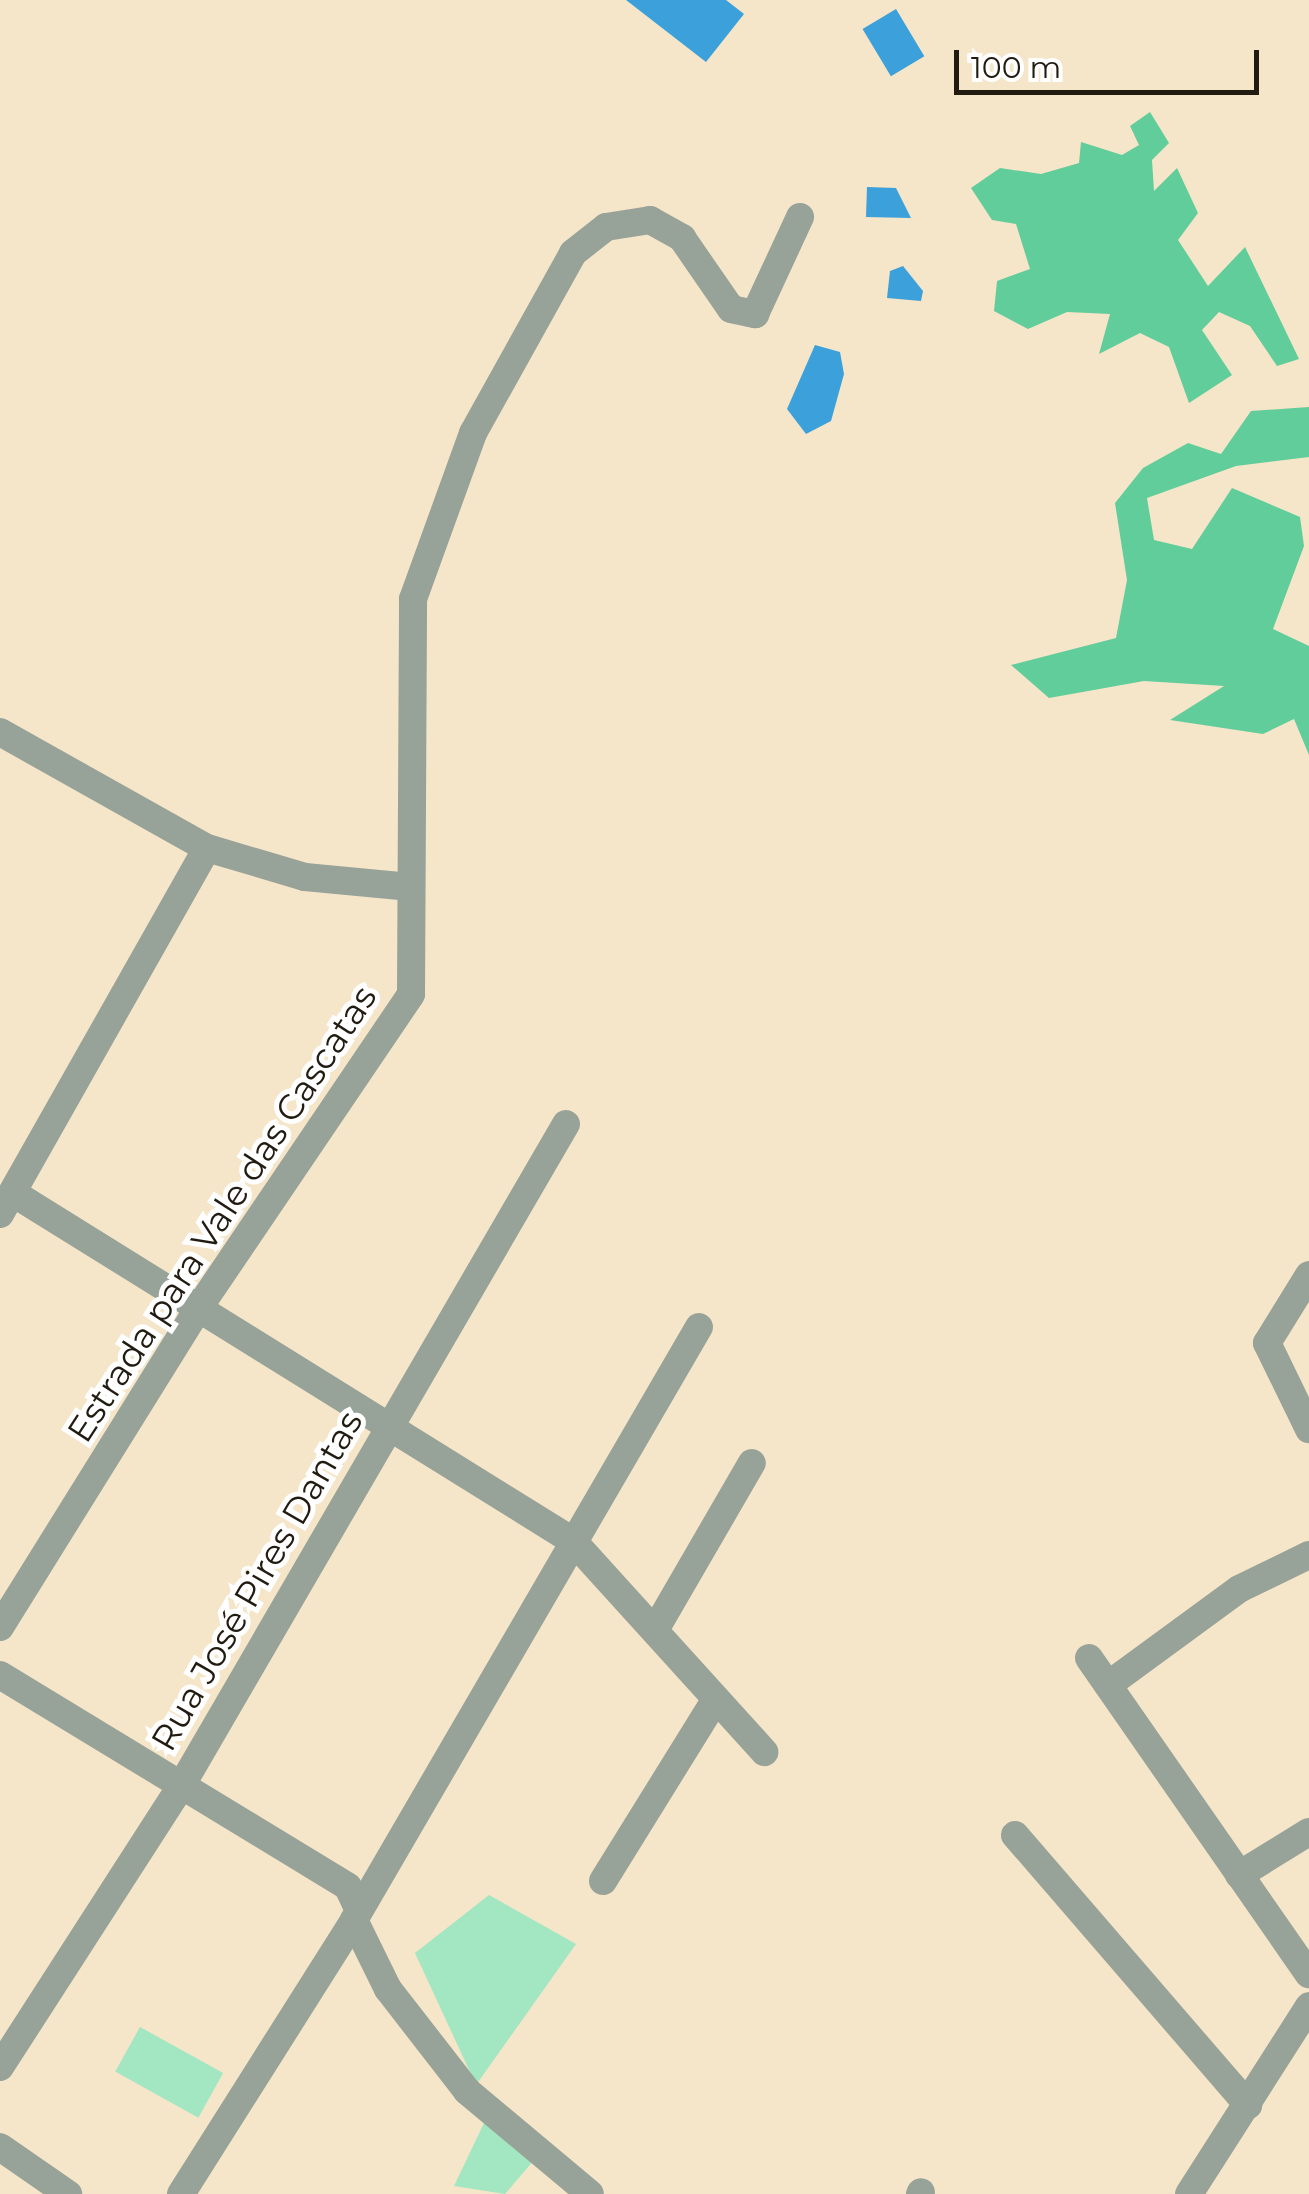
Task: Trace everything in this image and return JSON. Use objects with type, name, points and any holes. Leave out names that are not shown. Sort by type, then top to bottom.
[{"type":"street","name":"Estrada para Vale das Cascatas","points":[[0,1627],[198,1309],[402,1015],[418,966],[411,887],[413,599],[473,434],[572,253],[606,227],[650,220],[682,238],[731,309],[755,314],[800,217]]},
{"type":"street","points":[[0,732],[207,848],[305,877],[411,887]]},
{"type":"street","points":[[207,848],[6,1204],[198,1309],[387,1431],[574,1541],[764,1752]]},
{"type":"street","name":"Rua José Pires Dantas","points":[[0,2067],[180,1788],[566,1124]]},
{"type":"street","points":[[1309,1275],[1267,1343],[1309,1429]]},
{"type":"street","points":[[181,2194],[356,1914],[699,1328]]},
{"type":"street","points":[[655,1630],[752,1463]]},
{"type":"street","points":[[1108,1685],[1239,1589],[1309,1554]]},
{"type":"street","points":[[1089,1658],[1309,1974]]},
{"type":"street","points":[[0,1675],[348,1887],[388,1989],[468,2091],[590,2194]]},
{"type":"street","points":[[602,1882],[716,1699]]},
{"type":"street","points":[[1240,1876],[1309,1832]]},
{"type":"street","points":[[1015,1834],[1248,2105]]},
{"type":"street","points":[[1188,2194],[1309,2006]]},
{"type":"street","points":[[0,2147],[68,2194]]},
{"type":"green space","points":[[1150,112],[1169,143],[1152,160],[1154,191],[1177,168],[1198,213],[1178,240],[1208,286],[1245,247],[1299,359],[1277,366],[1250,326],[1219,312],[1202,330],[1232,375],[1189,403],[1169,347],[1140,333],[1099,354],[1110,314],[1067,312],[1028,329],[994,311],[997,281],[1030,269],[1016,224],[992,220],[971,188],[1000,168],[1041,174],[1079,163],[1081,142],[1122,155],[1139,145],[1130,126]]},
{"type":"green space","points":[[1309,407],[1309,457],[1236,466],[1147,498],[1154,540],[1192,549],[1232,488],[1300,517],[1304,546],[1273,629],[1309,646],[1309,755],[1294,719],[1263,734],[1170,720],[1224,686],[1144,681],[1049,698],[1011,665],[1116,638],[1127,580],[1115,503],[1143,468],[1188,443],[1221,454],[1251,411]]},
{"type":"green space","points":[[489,1895],[576,1944],[476,2085],[415,1953]]},
{"type":"green space","points":[[140,2027],[223,2073],[198,2118],[115,2072]]},
{"type":"green space","points":[[484,2123],[534,2160],[505,2194],[454,2186]]},
{"type":"water","points":[[626,0],[726,0],[744,14],[706,62]]},
{"type":"water","points":[[896,9],[924,56],[891,76],[863,29]]},
{"type":"water","points":[[867,187],[896,188],[911,218],[866,217]]},
{"type":"water","points":[[903,266],[923,291],[921,301],[887,298],[890,271]]},
{"type":"water","points":[[815,345],[840,352],[844,374],[831,421],[806,434],[787,409]]}]
